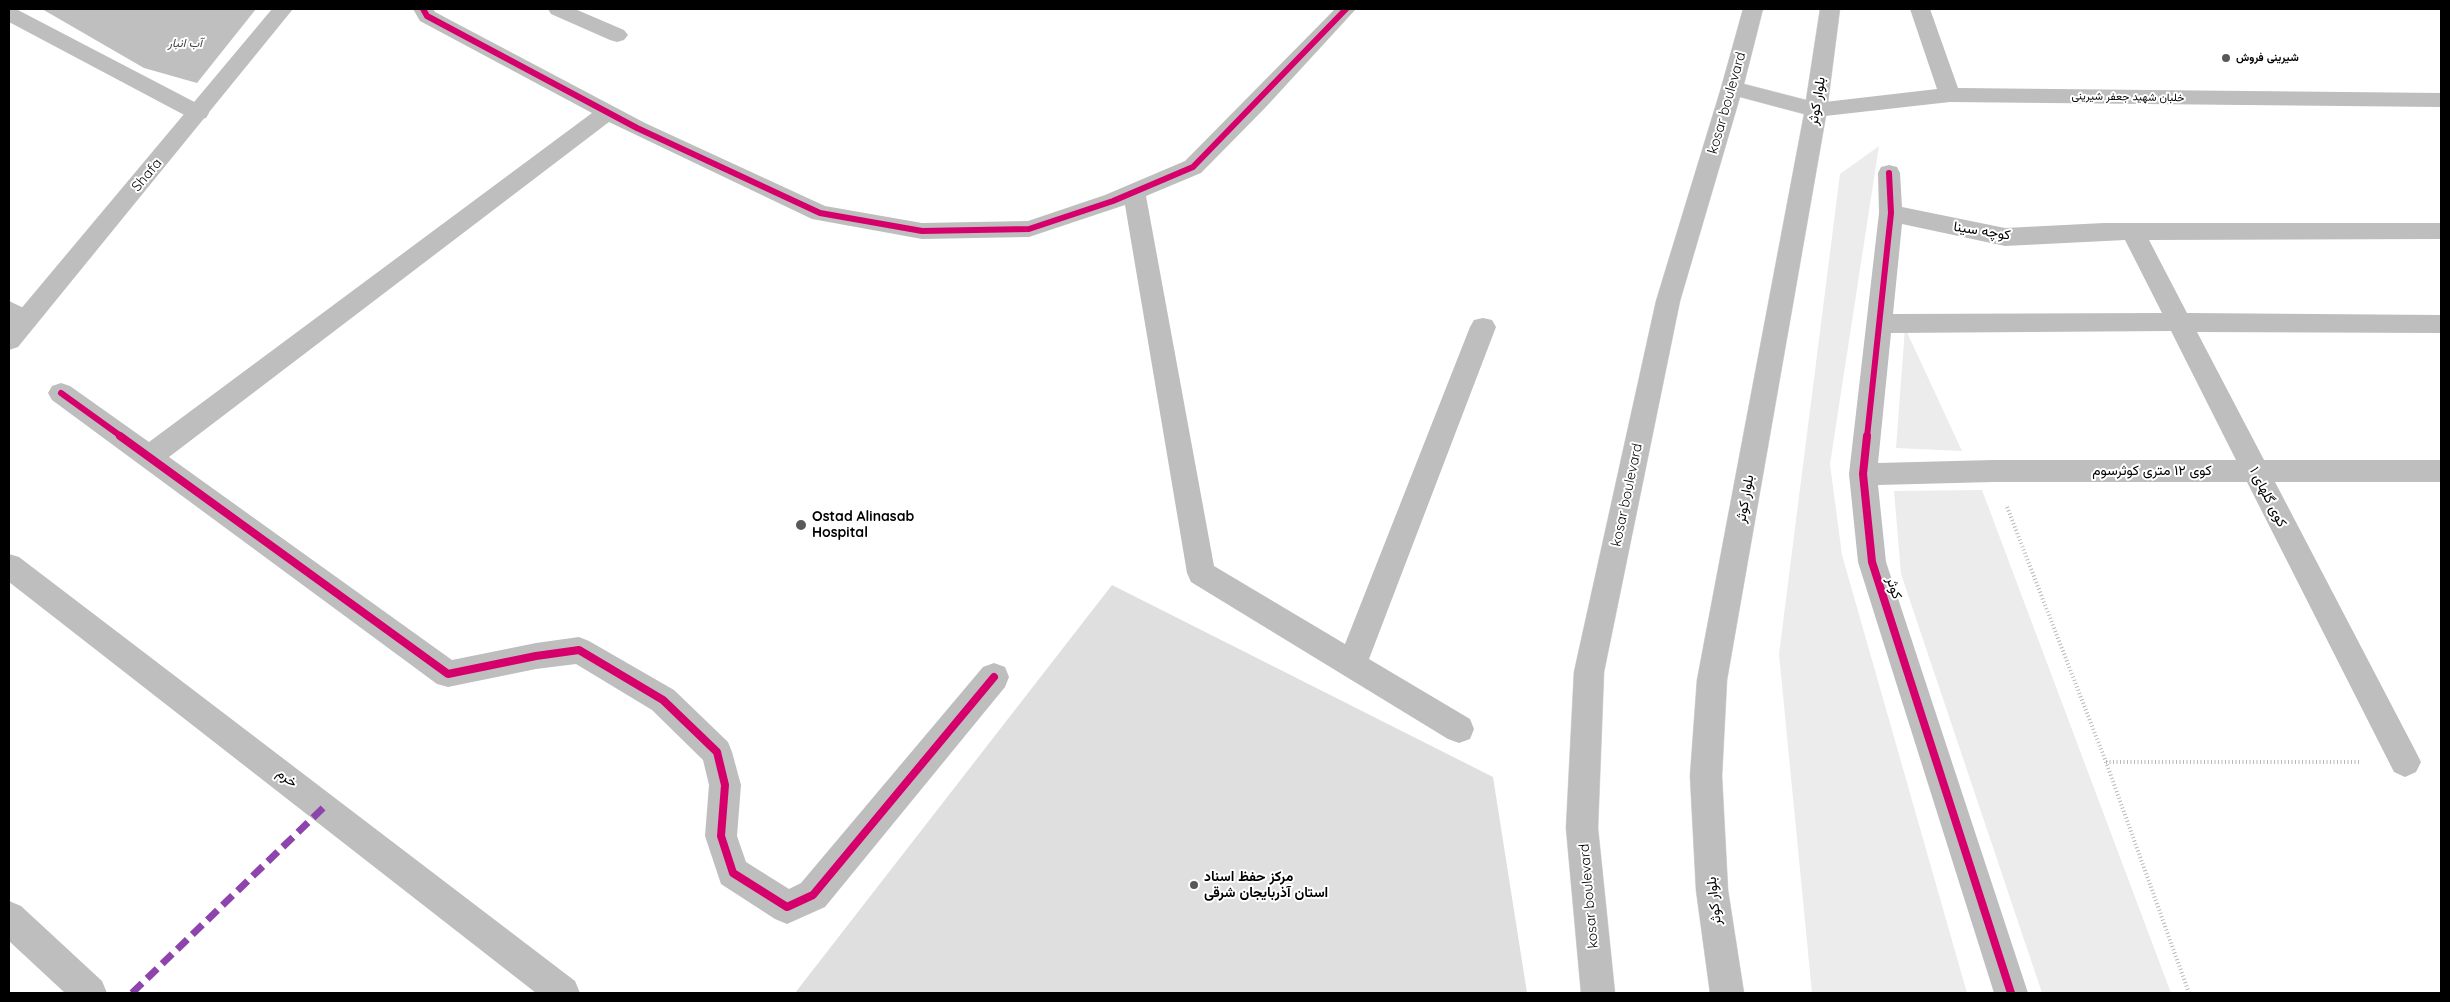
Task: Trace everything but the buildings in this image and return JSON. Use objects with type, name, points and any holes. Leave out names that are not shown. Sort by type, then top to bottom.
[{"type":"street","name":"Shafa","points":[[9,340],[17,315],[198,114],[283,9]]},
{"type":"street","points":[[423,9],[427,16],[638,128],[820,213],[922,231],[1029,229],[1134,192],[1193,167],[1346,9]]},
{"type":"street","points":[[558,9],[617,35]]},
{"type":"street","name":"kosar boulevard","points":[[1598,993],[1582,828],[1589,672],[1668,300],[1732,88],[1753,9]]},
{"type":"street","name":"بلوار کوثر","points":[[1726,993],[1712,890],[1707,786],[1712,680],[1816,110],[1830,9]]},
{"type":"street","points":[[1920,9],[1950,96]]},
{"type":"street","points":[[9,14],[198,114]]},
{"type":"street","points":[[1732,88],[1816,110]]},
{"type":"street","name":"خلبان شهید جعفر شیرینی","points":[[1816,110],[1950,96],[2441,100]]},
{"type":"street","points":[[149,457],[608,112]]},
{"type":"street","name":"کوثر","points":[[1889,173],[1890,214],[1863,474],[1872,562],[2011,993]]},
{"type":"street","points":[[1134,192],[1201,573],[1459,729]]},
{"type":"street","name":"کوچه سینا","points":[[1890,214],[2005,237],[2104,232],[2441,231]]},
{"type":"street","name":"کوی گلهای ۱","points":[[2133,232],[2405,762]]},
{"type":"street","points":[[1880,324],[2179,322],[2441,324]]},
{"type":"street","points":[[1352,665],[1483,327]]},
{"type":"street","points":[[61,393],[448,674],[536,656],[579,650],[663,700],[717,752],[725,785],[720,836],[733,873],[787,907],[813,895],[994,677]]},
{"type":"street","name":"کوی ۱۲ متری کوثرسوم","points":[[1863,474],[1993,471],[2441,471]]},
{"type":"street","name":"خرم","points":[[9,566],[563,993]]},
{"type":"street","points":[[9,918],[90,993]]},
{"type":"path","points":[[1993,471],[2106,762],[2189,993]]},
{"type":"path","points":[[2106,762],[2405,762]]},
{"type":"shaded area","points":[[1879,146],[1830,464],[1842,555],[1967,993],[1812,993],[1779,654],[1840,174]]},
{"type":"shaded area","points":[[1905,328],[1962,451],[1896,448]]},
{"type":"shaded area","points":[[1982,490],[2171,993],[2042,993],[1901,574],[1894,491]]},
{"type":"water","name":"آب انبار","points":[[42,9],[256,9],[197,83],[144,68]]},
{"type":"marked path","points":[[132,993],[324,807]]},
{"type":"cycle path","points":[[423,9],[427,16],[637,128],[820,213],[922,231],[1029,229],[1113,201],[1193,167],[1346,9]]},
{"type":"cycle path","points":[[1889,173],[1891,213],[1863,474],[1872,562],[2011,993]]},
{"type":"cycle path","points":[[61,393],[448,674],[536,656],[579,650],[663,700],[717,752],[725,785],[721,836],[733,873],[787,907],[813,895],[994,677]]},
{"type":"place","name":"شیرینی فروش","points":[[2226,58]]},
{"type":"place","name":"Ostad Alinasab Hospital","points":[[801,525]]},
{"type":"place","name":"مرکز حفظ اسناد استان آذربایجان شرقی","points":[[1194,885]]}]
